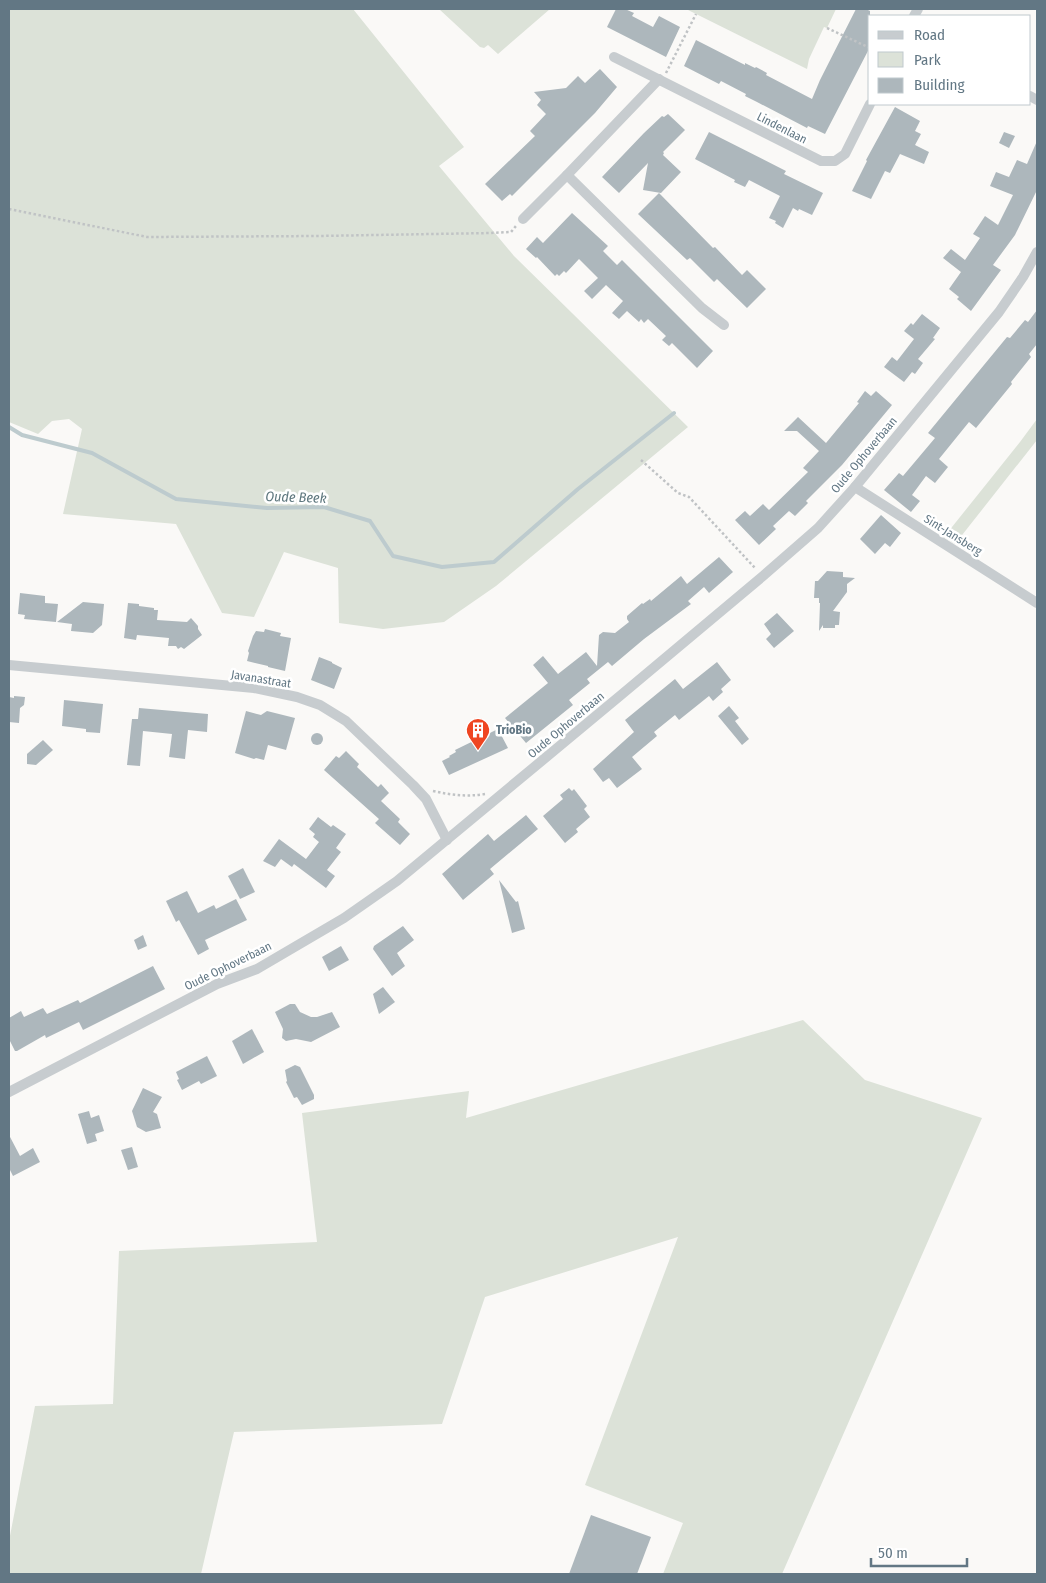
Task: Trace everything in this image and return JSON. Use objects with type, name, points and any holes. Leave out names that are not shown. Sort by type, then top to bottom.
[{"type":"street","name":"Lindenlaan","points":[[614,57],[821,161],[834,161],[845,154],[870,105]]},
{"type":"street","points":[[523,219],[567,176],[659,79]]},
{"type":"street","points":[[567,176],[702,308],[724,325]]},
{"type":"street","name":"Oude Ophoverbaan","points":[[9,1092],[217,984],[257,969],[344,918],[397,881],[818,528],[855,487],[999,312],[1023,277],[1037,252]]},
{"type":"street","name":"Sint-Jansberg","points":[[855,487],[1037,603]]},
{"type":"street","name":"Javanastraat","points":[[9,665],[254,688],[297,697],[320,705],[346,721],[413,785],[426,800],[446,840]]},
{"type":"path","points":[[659,79],[665,75],[696,14]]},
{"type":"path","points":[[827,28],[868,47]]},
{"type":"path","points":[[9,209],[147,237],[491,233],[511,232],[523,219]]},
{"type":"path","points":[[641,460],[678,493],[689,498],[763,576]]},
{"type":"path","points":[[413,785],[452,796],[472,796],[506,791]]},
{"type":"green space","points":[[9,9],[353,9],[464,147],[439,166],[514,256],[688,427],[496,586],[444,622],[383,629],[339,623],[338,568],[284,552],[254,617],[222,613],[176,524],[63,514],[82,429],[69,419],[52,421],[38,434],[9,422]]},
{"type":"green space","points":[[439,9],[550,9],[498,54],[488,45],[484,48],[480,47]]},
{"type":"green space","points":[[686,9],[836,9],[827,28],[824,27],[809,59],[807,69]]},
{"type":"green space","points":[[1037,419],[1037,440],[955,544],[944,537],[1020,442]]},
{"type":"green space","points":[[803,1020],[865,1080],[982,1118],[782,1574],[663,1574],[683,1523],[585,1485],[678,1237],[485,1297],[442,1424],[234,1432],[201,1574],[9,1574],[9,1541],[35,1406],[113,1404],[119,1251],[317,1242],[302,1113],[469,1091],[466,1118]]},
{"type":"building","points":[[616,9],[625,9],[634,13],[632,16],[653,27],[659,16],[680,27],[666,57],[607,27]]},
{"type":"building","points":[[856,9],[870,11],[870,15],[868,15],[868,51],[825,134],[808,126],[807,128],[745,96],[746,94],[721,81],[719,84],[684,66],[696,40],[745,65],[745,63],[756,67],[767,73],[766,75],[812,99]]},
{"type":"building","points":[[600,69],[617,87],[595,113],[512,196],[510,194],[502,201],[485,184],[535,136],[530,131],[546,114],[537,105],[541,100],[534,92],[566,88],[578,76],[585,83]]},
{"type":"building","points":[[895,107],[920,121],[915,131],[921,134],[915,145],[929,152],[924,164],[900,154],[890,173],[885,171],[871,199],[852,191],[866,160]]},
{"type":"building","points":[[668,114],[685,130],[663,152],[663,155],[681,172],[661,193],[643,190],[648,163],[619,193],[602,177],[644,133],[662,116],[664,117]]},
{"type":"building","points":[[709,132],[786,171],[784,174],[823,193],[812,215],[793,208],[783,228],[775,223],[776,221],[769,218],[780,196],[749,180],[745,187],[695,159]]},
{"type":"building","points":[[1004,132],[1015,136],[1009,148],[999,143]]},
{"type":"building","points":[[1037,141],[1037,190],[1015,235],[993,265],[1001,270],[971,311],[949,289],[961,272],[943,258],[951,249],[965,260],[980,238],[973,234],[985,216],[998,225],[1013,195],[990,186],[996,172],[1009,177],[1017,160],[1027,164]]},
{"type":"building","points":[[659,193],[742,275],[747,270],[766,289],[747,308],[717,279],[714,282],[690,258],[687,260],[638,214]]},
{"type":"building","points":[[572,213],[608,246],[603,251],[617,265],[622,260],[713,351],[697,368],[672,343],[669,346],[662,340],[666,336],[648,319],[644,323],[641,319],[639,322],[627,311],[619,319],[612,313],[623,301],[606,285],[592,299],[584,291],[598,278],[579,259],[566,273],[564,271],[559,276],[557,274],[555,276],[537,257],[526,249],[537,237],[543,243]]},
{"type":"building","points":[[1037,310],[1037,344],[1029,354],[1031,357],[1011,382],[1012,384],[976,428],[969,422],[939,459],[948,467],[935,483],[926,476],[912,495],[920,501],[911,512],[884,490],[899,473],[903,476],[935,438],[928,433],[1007,337],[1010,338],[1025,320],[1028,322]]},
{"type":"building","points":[[922,314],[940,328],[933,338],[935,339],[918,359],[923,363],[915,374],[912,372],[904,382],[884,367],[892,357],[897,361],[914,339],[904,331],[911,323],[913,325]]},
{"type":"building","points":[[865,391],[871,396],[876,391],[892,405],[842,465],[806,501],[808,503],[795,516],[789,511],[773,526],[776,529],[759,545],[735,520],[745,511],[750,516],[763,504],[769,510],[808,472],[803,468],[819,451],[797,431],[784,431],[798,417],[826,443],[859,403],[857,402]]},
{"type":"building","points":[[881,515],[901,533],[890,547],[885,543],[875,554],[860,539]]},
{"type":"building","points":[[719,557],[733,572],[709,593],[704,587],[688,601],[691,604],[612,666],[608,662],[587,679],[590,683],[569,700],[573,705],[526,743],[505,718],[548,683],[533,665],[543,656],[558,674],[586,652],[597,666],[599,635],[603,632],[615,633],[629,622],[627,616],[642,603],[650,599],[651,601],[681,576],[687,584]]},
{"type":"building","points":[[827,571],[843,572],[843,577],[855,578],[847,584],[847,592],[833,611],[840,612],[839,625],[835,625],[835,628],[823,628],[823,625],[819,631],[820,603],[819,598],[814,598],[815,581],[818,581]]},
{"type":"building","points":[[20,593],[45,596],[45,603],[58,604],[56,622],[24,619],[25,615],[18,614]]},
{"type":"building","points":[[83,602],[104,604],[102,625],[93,633],[71,631],[72,624],[57,622]]},
{"type":"building","points":[[128,603],[139,604],[139,606],[158,610],[157,620],[187,622],[191,618],[198,626],[202,635],[184,649],[168,646],[169,638],[137,635],[136,640],[124,638]]},
{"type":"building","points":[[777,613],[794,631],[774,648],[766,639],[771,634],[764,624]]},
{"type":"building","points":[[265,629],[281,633],[280,636],[291,638],[285,671],[247,661],[253,636],[256,631],[264,632]]},
{"type":"building","points":[[319,657],[342,668],[334,689],[311,680]]},
{"type":"building","points":[[717,662],[731,680],[721,689],[723,692],[713,701],[709,696],[679,720],[675,715],[654,732],[657,736],[632,757],[642,769],[617,788],[609,778],[603,782],[593,769],[634,732],[625,720],[675,679],[683,689]]},
{"type":"building","points":[[14,696],[25,697],[24,705],[20,708],[19,723],[9,722],[9,697],[14,698]]},
{"type":"building","points":[[64,700],[103,704],[100,733],[86,732],[86,729],[62,726]]},
{"type":"building","points":[[729,706],[739,718],[735,721],[749,739],[742,745],[718,716]]},
{"type":"building","points":[[139,708],[208,714],[207,732],[188,730],[185,759],[169,757],[172,734],[143,731],[140,766],[127,765],[132,719],[138,719]]},
{"type":"building","points":[[246,711],[261,715],[267,711],[295,718],[286,750],[268,745],[264,760],[235,753]]},
{"type":"building","name":"TrioBio","points":[[498,729],[508,748],[449,775],[442,761],[456,752],[455,750]]},
{"type":"building","points":[[315,733],[319,733],[323,739],[319,745],[315,745],[311,741],[311,737]]},
{"type":"building","points":[[43,740],[53,750],[36,765],[27,764],[27,754]]},
{"type":"building","points":[[346,751],[359,764],[357,767],[378,787],[381,784],[389,793],[381,801],[400,819],[398,822],[410,834],[400,845],[375,823],[379,819],[324,770],[336,756],[339,758]]},
{"type":"building","points":[[569,788],[572,791],[574,789],[587,806],[584,809],[590,817],[576,829],[578,832],[565,843],[543,816],[563,799],[560,795]]},
{"type":"building","points":[[526,815],[538,829],[490,869],[494,874],[463,900],[442,874],[488,834],[494,841]]},
{"type":"building","points":[[318,817],[331,827],[333,825],[346,834],[336,848],[341,852],[327,870],[335,876],[326,888],[294,864],[292,867],[281,859],[275,867],[263,861],[279,839],[306,859],[319,842],[313,837],[315,834],[309,829]]},
{"type":"building","points":[[243,868],[255,892],[240,899],[228,876]]},
{"type":"building","points":[[499,880],[516,902],[518,901],[525,929],[512,933]]},
{"type":"building","points":[[187,891],[198,913],[214,905],[216,909],[236,899],[247,920],[205,940],[209,949],[198,955],[179,920],[176,922],[166,901]]},
{"type":"building","points":[[403,926],[414,940],[397,953],[405,966],[392,976],[373,949],[374,946]]},
{"type":"building","points":[[143,935],[147,946],[138,950],[134,940]]},
{"type":"building","points":[[341,946],[349,960],[329,971],[322,957]]},
{"type":"building","points":[[153,966],[165,989],[83,1030],[79,1022],[46,1038],[45,1035],[15,1051],[9,1039],[9,1018],[21,1011],[24,1017],[43,1008],[47,1014],[78,1000],[80,1003]]},
{"type":"building","points":[[383,987],[395,1002],[379,1014],[373,994]]},
{"type":"building","points":[[290,1004],[295,1004],[300,1012],[311,1017],[332,1012],[340,1027],[311,1042],[296,1039],[286,1041],[282,1038],[283,1029],[275,1012]]},
{"type":"building","points":[[252,1029],[264,1052],[243,1064],[232,1041]]},
{"type":"building","points":[[207,1056],[217,1076],[201,1084],[199,1081],[182,1090],[177,1080],[179,1079],[176,1072]]},
{"type":"building","points":[[295,1065],[300,1067],[314,1095],[314,1099],[302,1105],[297,1097],[294,1098],[286,1082],[285,1070]]},
{"type":"building","points":[[143,1088],[162,1097],[153,1112],[157,1114],[161,1128],[146,1132],[137,1127],[132,1111]]},
{"type":"building","points":[[89,1111],[91,1118],[99,1115],[104,1131],[95,1134],[97,1141],[87,1144],[78,1114]]},
{"type":"building","points":[[9,1135],[20,1156],[33,1148],[40,1162],[13,1176],[9,1168]]},
{"type":"building","points":[[132,1147],[138,1167],[128,1170],[121,1150]]},
{"type":"building","points":[[591,1515],[651,1537],[637,1574],[569,1574]]},
{"type":"waterway","name":"Oude Beek","points":[[9,427],[22,435],[92,453],[176,499],[267,508],[324,507],[370,521],[393,556],[442,567],[494,562],[578,489],[674,413]]},
{"type":"place","name":"TrioBio","points":[[478,751]]}]
